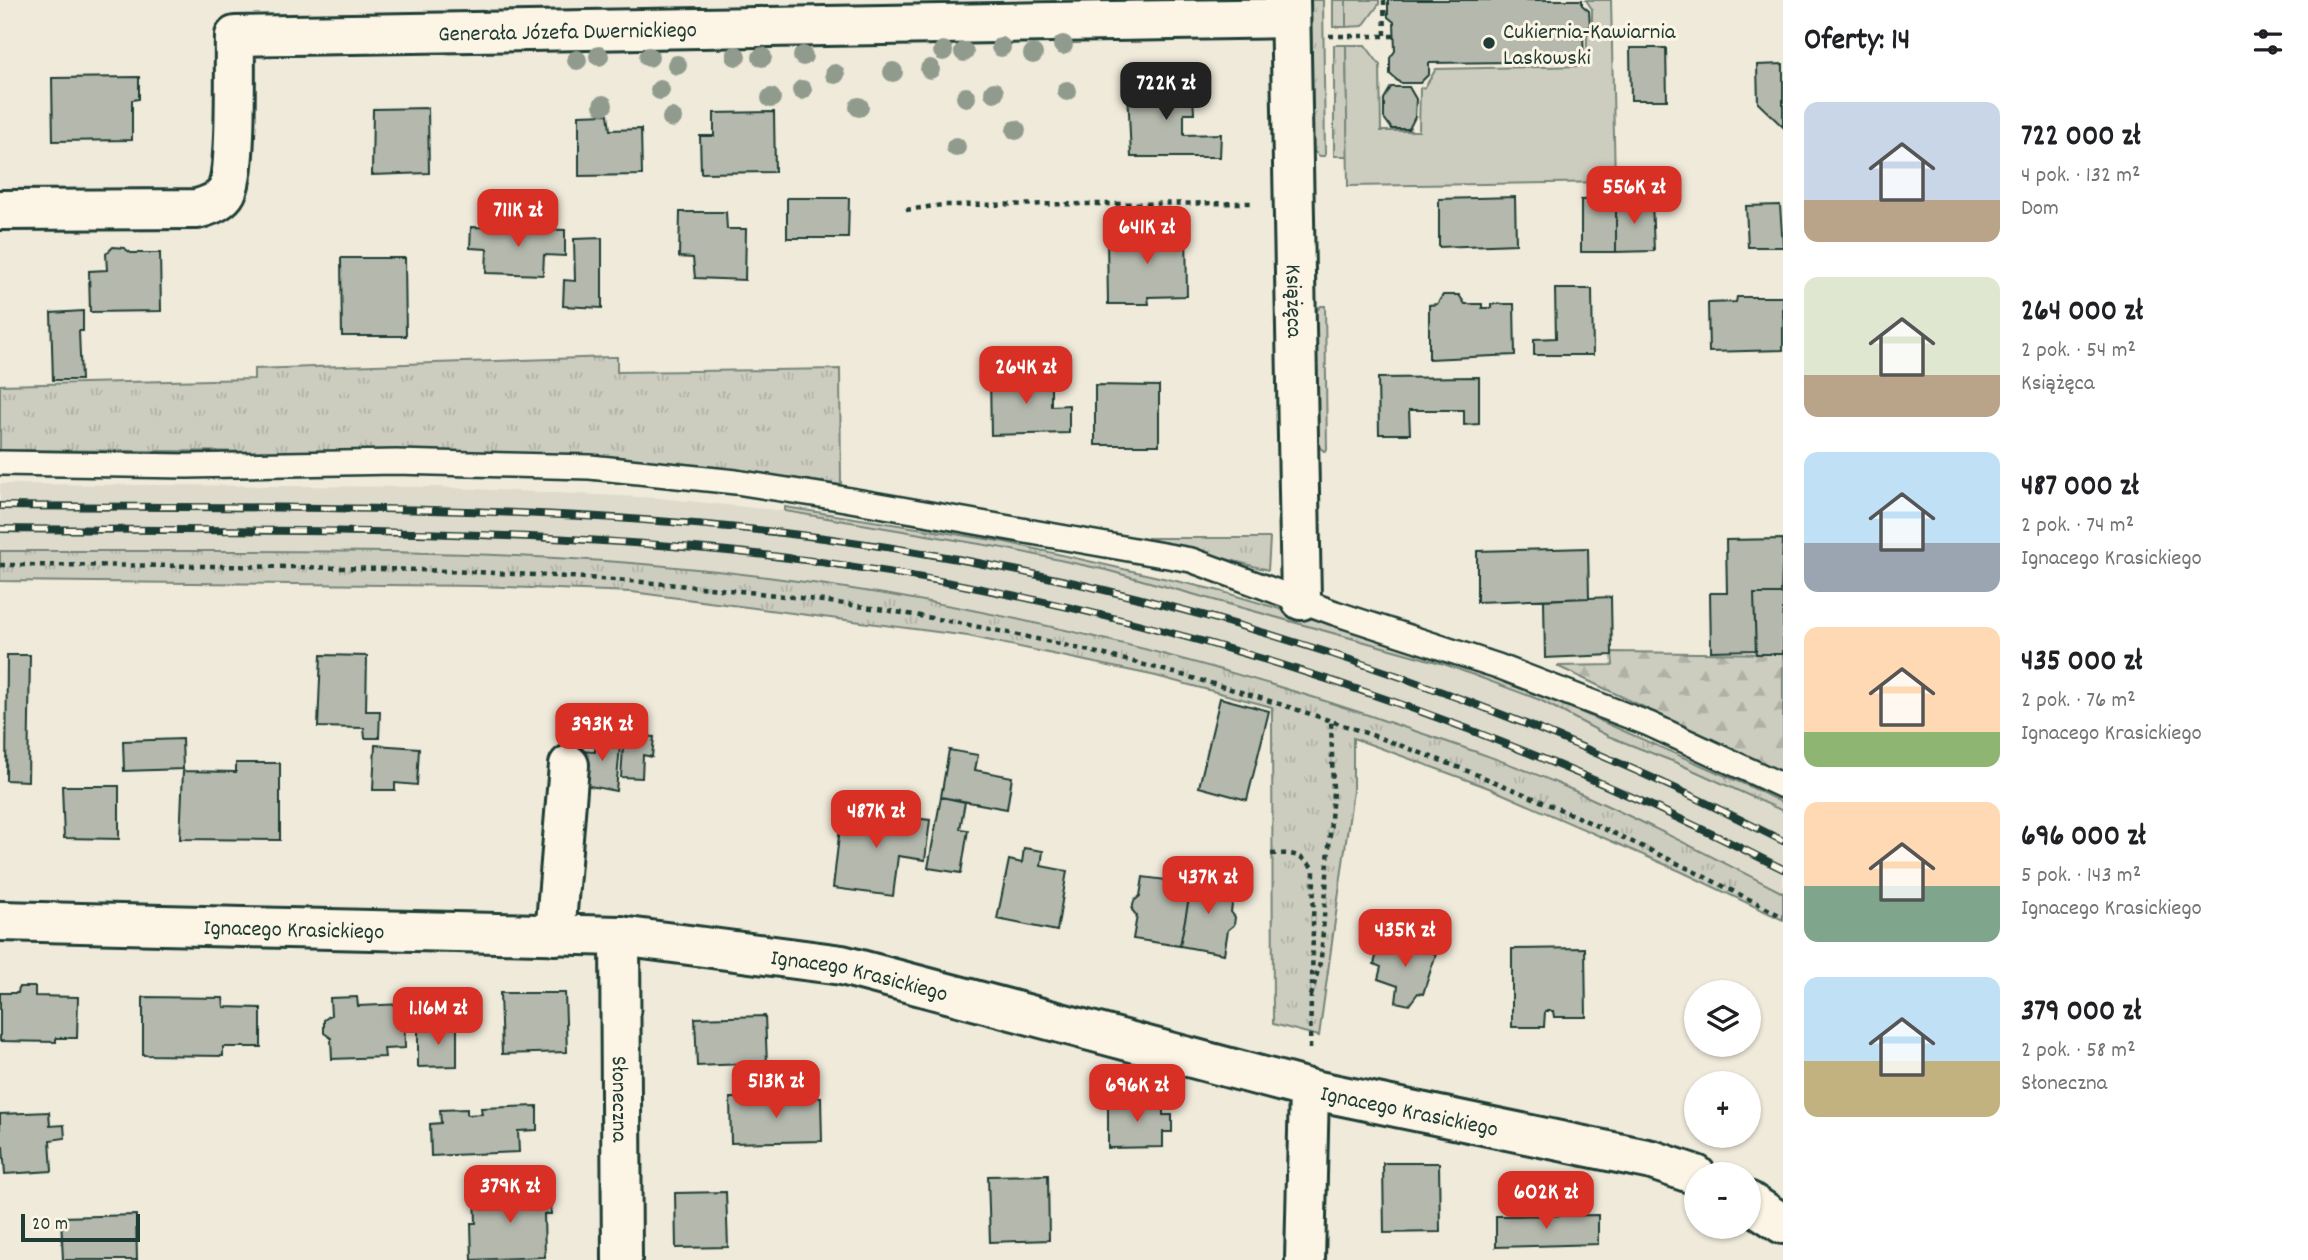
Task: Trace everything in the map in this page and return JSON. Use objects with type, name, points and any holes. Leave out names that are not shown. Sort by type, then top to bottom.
[{"type":"street","name":"Generała Józefa Dwernickiego","points":[[0,210],[197,209],[211,205],[227,193],[232,170],[235,36],[642,15],[1290,9]]},
{"type":"street","name":"Książęca","points":[[1290,9],[1301,600]]},
{"type":"street","points":[[555,935],[569,765]]},
{"type":"street","name":"Ignacego Krasickiego","points":[[0,921],[620,936],[842,965],[1309,1089],[1652,1160],[1684,1171]]},
{"type":"street","name":"Słoneczna","points":[[620,936],[622,1260]]},
{"type":"street","points":[[1305,1260],[1309,1089]]},
{"type":"street","points":[[1761,1210],[1783,1224]]},
{"type":"lane","points":[[0,463],[187,466],[396,462],[590,467],[839,498],[1191,560],[1498,666],[1649,724],[1783,786]]},
{"type":"path","points":[[1384,0],[1385,36]]},
{"type":"path","points":[[1329,36],[1394,36]]},
{"type":"path","points":[[906,210],[942,205],[1294,204]]},
{"type":"path","points":[[0,565],[378,569],[630,581],[768,594],[873,608],[1078,649],[1331,718],[1507,785],[1685,865],[1783,917]]},
{"type":"path","points":[[1311,996],[1321,959],[1333,791],[1331,718]]},
{"type":"path","points":[[1271,854],[1295,853],[1306,858],[1314,870],[1309,1089]]},
{"type":"shaded area","points":[[0,484],[433,487],[659,498],[785,511],[885,526],[1106,570],[1444,664],[1540,700],[1608,736],[1749,794],[1783,811],[1783,893],[1556,783],[1517,768],[1299,692],[1083,632],[875,593],[654,565],[431,555],[0,551]]},
{"type":"green space","points":[[1311,0],[1323,0],[1325,156],[1313,151]]},
{"type":"green space","points":[[1333,0],[1346,0],[1346,27],[1333,27]]},
{"type":"green space","points":[[1346,0],[1379,0],[1379,4],[1363,26],[1346,27]]},
{"type":"green space","points":[[1586,0],[1611,0],[1615,182],[1348,186],[1346,45],[1365,45],[1380,65],[1381,131],[1419,131],[1420,88],[1425,87],[1436,69],[1587,66],[1587,35],[1592,28],[1592,9]]},
{"type":"green space","points":[[1334,45],[1346,45],[1348,156],[1334,156]]},
{"type":"green space","points":[[1325,306],[1327,450],[1324,451],[1316,444],[1315,312]]},
{"type":"green space","points":[[617,357],[617,372],[840,369],[841,485],[704,466],[310,452],[0,450],[0,385],[254,379],[254,369]]},
{"type":"green space","points":[[785,507],[1005,542],[1220,591],[1446,659],[1544,696],[1753,788],[1783,803],[1783,811],[1677,763],[1608,736],[1540,700],[1444,664],[1106,570],[1003,548],[785,511]]},
{"type":"green space","points":[[1147,538],[1270,538],[1268,570]]},
{"type":"green space","points":[[0,551],[410,552],[573,559],[746,574],[836,586],[1016,619],[1105,639],[1281,687],[1440,739],[1536,774],[1644,823],[1783,893],[1783,920],[1680,871],[1489,788],[1353,738],[1353,791],[1319,1036],[1273,1024],[1272,707],[1156,676],[968,636],[632,592],[479,586],[0,581]]},
{"type":"green space","points":[[1612,652],[1783,654],[1783,773],[1557,666],[1613,665]]},
{"type":"building","name":"Cukiernia-Kawiarnia Laskowski","points":[[1388,0],[1582,0],[1582,5],[1589,11],[1590,26],[1583,33],[1584,61],[1429,63],[1429,74],[1420,83],[1400,83],[1390,74],[1390,58],[1395,51],[1394,22],[1388,17]]},
{"type":"building","points":[[1630,48],[1666,48],[1667,100],[1631,100]]},
{"type":"building","points":[[1783,64],[1783,127],[1758,103],[1757,65]]},
{"type":"building","points":[[1184,76],[1184,96],[1193,96],[1194,113],[1184,113],[1184,135],[1221,134],[1220,157],[1131,157],[1128,90],[1139,90],[1140,78]]},
{"type":"building","points":[[139,77],[139,99],[132,100],[132,140],[53,141],[52,78]]},
{"type":"building","points":[[1391,87],[1409,87],[1416,99],[1415,117],[1409,129],[1392,129],[1384,118],[1384,99]]},
{"type":"building","points":[[428,108],[429,173],[372,175],[373,109]]},
{"type":"building","points":[[774,112],[775,172],[701,173],[700,136],[714,136],[714,113]]},
{"type":"building","points":[[608,114],[610,130],[641,129],[642,175],[579,176],[579,115]]},
{"type":"building","points":[[1515,197],[1516,244],[1439,247],[1439,199]]},
{"type":"building","points":[[787,198],[849,198],[848,238],[787,238]]},
{"type":"building","points":[[1616,199],[1616,252],[1581,252],[1581,200]]},
{"type":"building","points":[[1616,199],[1652,200],[1654,251],[1616,252]]},
{"type":"building","points":[[1780,205],[1783,247],[1748,247],[1746,206]]},
{"type":"building","points":[[680,212],[726,212],[727,229],[746,229],[745,280],[695,278],[693,258],[679,257]]},
{"type":"building","points":[[471,227],[565,230],[565,256],[544,255],[543,275],[486,273],[487,249],[470,248]]},
{"type":"building","points":[[1186,227],[1187,296],[1148,297],[1149,304],[1108,304],[1107,236],[1144,235],[1144,228]]},
{"type":"building","points":[[602,238],[602,308],[563,306],[564,280],[575,281],[574,239]]},
{"type":"building","points":[[113,247],[124,248],[131,253],[160,253],[161,311],[90,312],[89,271],[107,270],[106,254]]},
{"type":"building","points":[[341,258],[405,258],[406,336],[342,336]]},
{"type":"building","points":[[1555,289],[1592,289],[1593,355],[1534,355],[1534,339],[1556,338]]},
{"type":"building","points":[[1443,295],[1459,295],[1465,304],[1482,304],[1482,308],[1491,308],[1491,304],[1514,304],[1515,355],[1429,359],[1429,305],[1437,304]]},
{"type":"building","points":[[1737,297],[1783,297],[1783,350],[1709,352],[1708,303],[1736,302]]},
{"type":"building","points":[[83,311],[83,331],[79,331],[81,380],[53,380],[51,313]]},
{"type":"building","points":[[1051,373],[1051,406],[1069,405],[1069,433],[991,435],[990,376]]},
{"type":"building","points":[[1479,377],[1479,424],[1464,425],[1464,410],[1409,410],[1410,434],[1379,434],[1378,378]]},
{"type":"building","points":[[1095,385],[1159,386],[1159,445],[1095,445]]},
{"type":"building","points":[[1783,539],[1781,594],[1754,594],[1756,650],[1711,651],[1710,593],[1727,593],[1726,540]]},
{"type":"building","points":[[1588,548],[1589,598],[1477,602],[1477,551]]},
{"type":"building","points":[[1754,594],[1783,594],[1783,654],[1756,654]]},
{"type":"building","points":[[1611,597],[1612,655],[1545,658],[1544,600]]},
{"type":"building","points":[[7,655],[30,655],[28,781],[6,780]]},
{"type":"building","points":[[321,655],[367,656],[366,711],[380,711],[379,738],[365,738],[364,728],[318,727]]},
{"type":"building","points":[[1220,698],[1269,711],[1247,800],[1199,787]]},
{"type":"building","points":[[596,733],[621,734],[616,791],[579,784],[581,751],[595,752]]},
{"type":"building","points":[[624,734],[654,737],[652,757],[643,755],[642,778],[621,777]]},
{"type":"building","points":[[182,739],[183,769],[124,771],[123,741]]},
{"type":"building","points":[[375,745],[419,748],[417,785],[395,783],[395,790],[373,790]]},
{"type":"building","points":[[949,750],[978,755],[975,770],[1012,777],[1007,809],[941,797]]},
{"type":"building","points":[[236,763],[280,763],[280,840],[180,839],[183,771],[236,772]]},
{"type":"building","points":[[62,786],[119,786],[119,839],[64,838]]},
{"type":"building","points":[[941,797],[965,802],[960,829],[968,830],[961,873],[928,868]]},
{"type":"building","points":[[842,810],[930,820],[925,860],[898,856],[893,896],[833,888]]},
{"type":"building","points":[[1024,848],[1043,851],[1041,866],[1067,871],[1057,931],[997,919],[1009,860],[1022,863]]},
{"type":"building","points":[[1168,868],[1194,872],[1180,946],[1133,939],[1137,916],[1132,910],[1134,901],[1140,896],[1143,877],[1166,880]]},
{"type":"building","points":[[1194,872],[1214,875],[1212,888],[1234,891],[1231,912],[1235,917],[1234,925],[1228,930],[1224,954],[1180,946]]},
{"type":"building","points":[[1391,939],[1436,954],[1423,994],[1418,993],[1409,1005],[1396,1002],[1398,986],[1378,979],[1381,967],[1374,964],[1378,949],[1386,951]]},
{"type":"building","points":[[1585,948],[1586,1017],[1554,1017],[1553,1011],[1545,1011],[1544,1027],[1512,1027],[1512,949]]},
{"type":"building","points":[[19,987],[35,987],[35,996],[78,997],[77,1038],[56,1038],[56,1042],[0,1041],[0,993],[18,993]]},
{"type":"building","points":[[500,993],[565,993],[567,1052],[502,1054]]},
{"type":"building","points":[[143,997],[223,998],[224,1007],[261,1008],[261,1047],[223,1047],[223,1056],[143,1055]]},
{"type":"building","points":[[357,997],[358,1006],[404,1004],[405,1048],[384,1049],[385,1057],[332,1059],[331,1038],[324,1033],[324,1020],[331,1015],[330,998]]},
{"type":"building","points":[[765,1016],[767,1063],[697,1066],[695,1018]]},
{"type":"building","points":[[457,1027],[457,1066],[418,1067],[418,1028]]},
{"type":"building","points":[[821,1097],[822,1141],[731,1143],[730,1098]]},
{"type":"building","points":[[1108,1101],[1163,1101],[1163,1115],[1172,1115],[1172,1132],[1163,1132],[1163,1147],[1108,1148]]},
{"type":"building","points":[[537,1106],[537,1130],[518,1131],[519,1152],[431,1156],[430,1124],[441,1123],[440,1110],[467,1109],[467,1115],[482,1114],[481,1108]]},
{"type":"building","points":[[49,1112],[50,1126],[64,1125],[65,1138],[50,1140],[52,1171],[5,1174],[3,1147],[0,1147],[0,1114]]},
{"type":"building","points":[[1383,1163],[1439,1163],[1440,1232],[1384,1233]]},
{"type":"building","points":[[1048,1175],[1049,1240],[990,1242],[988,1176]]},
{"type":"building","points":[[550,1190],[551,1214],[544,1214],[545,1257],[472,1260],[471,1223],[476,1223],[475,1193]]},
{"type":"building","points":[[726,1192],[728,1247],[676,1248],[675,1193]]},
{"type":"building","points":[[136,1215],[137,1260],[63,1260],[61,1217]]},
{"type":"building","points":[[1598,1215],[1598,1244],[1496,1247],[1496,1216]]},
{"type":"railway","points":[[0,506],[364,509],[546,514],[728,527],[865,544],[1001,567],[1136,598],[1270,634],[1402,677],[1532,726],[1659,781],[1783,841]]},
{"type":"railway","points":[[0,529],[365,532],[637,543],[866,568],[1002,593],[1137,624],[1270,661],[1402,705],[1532,754],[1659,809],[1783,869]]},
{"type":"place","name":"Cukiernia-Kawiarnia Laskowski","points":[[1489,43]]}]
